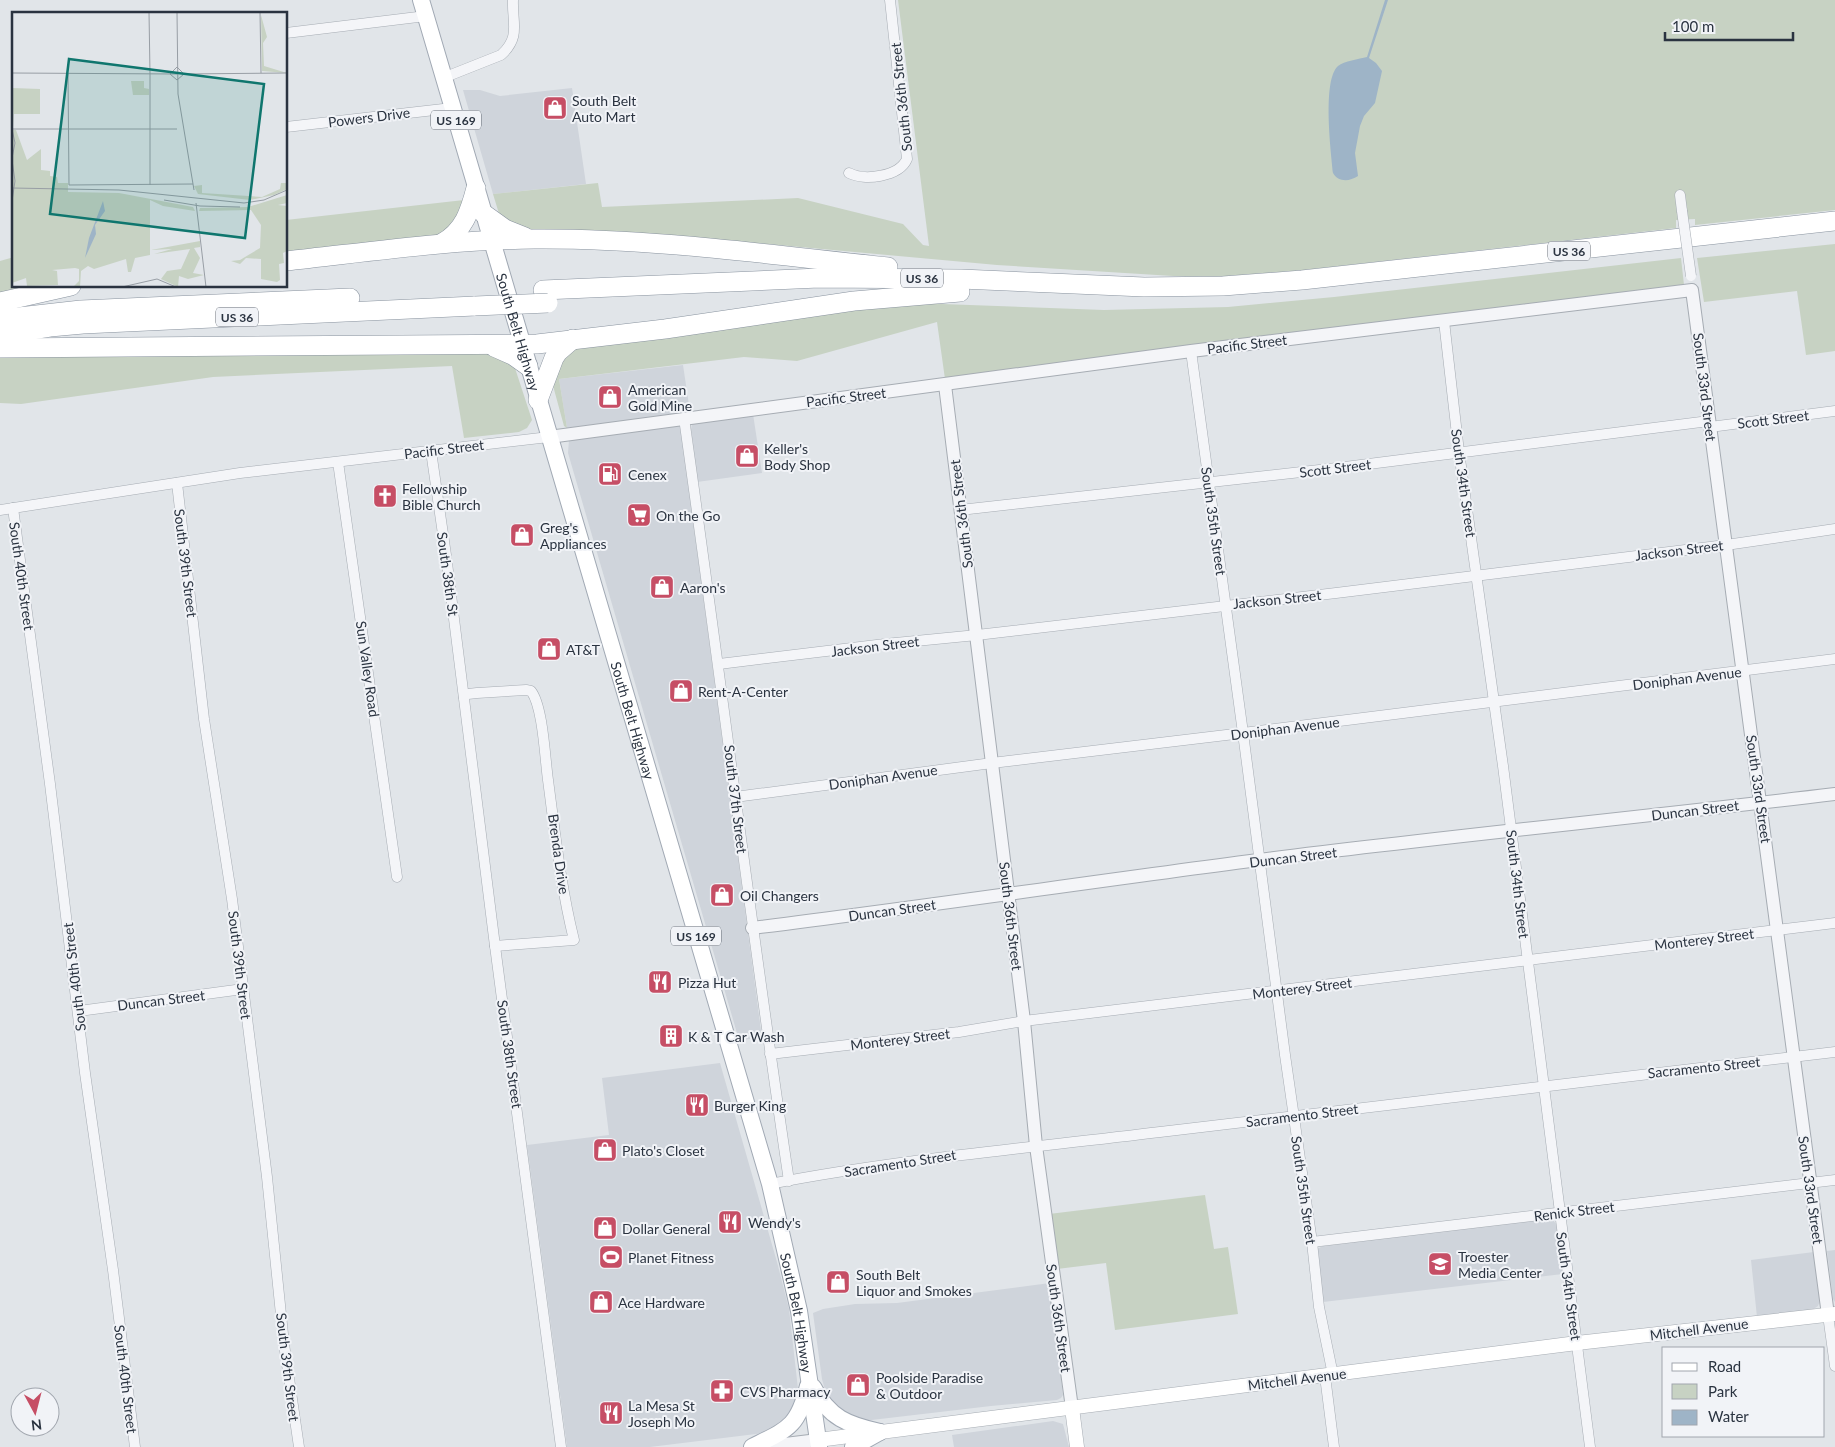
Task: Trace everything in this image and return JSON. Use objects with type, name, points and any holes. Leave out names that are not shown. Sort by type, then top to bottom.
[{"type":"highway","points":[[442,243],[460,228],[470,211],[476,188]]},
{"type":"highway","points":[[484,214],[512,232],[534,239]]},
{"type":"highway","name":"US 36","points":[[545,296],[819,278],[886,277],[1144,287],[1250,284],[1835,221]]},
{"type":"highway","name":"US 36","points":[[0,319],[81,310],[820,290],[960,292],[1150,300],[1222,298],[1305,292],[1835,234]]},
{"type":"highway","points":[[288,261],[442,243],[534,239],[696,247],[900,268],[962,272],[1005,281]]},
{"type":"highway","points":[[0,302],[62,288]]},
{"type":"highway","points":[[0,348],[522,344],[665,329],[854,301],[960,292]]},
{"type":"highway","name":"US 36","points":[[0,335],[83,324],[473,299]]},
{"type":"highway","points":[[538,400],[554,358],[558,352],[573,340]]},
{"type":"highway","points":[[488,345],[514,356],[528,366]]},
{"type":"main road","name":"South Belt Highway","points":[[421,0],[770,1184],[799,1311],[818,1444]]},
{"type":"main road","name":"Mitchell Avenue","points":[[818,1444],[880,1432],[1577,1343],[1832,1314]]},
{"type":"main road","points":[[809,1378],[822,1404],[831,1413],[843,1421],[863,1429],[880,1432]]},
{"type":"main road","points":[[752,1447],[781,1433],[793,1423],[800,1411],[809,1378]]},
{"type":"main road","name":"South 36th Street","points":[[1072,1408],[1077,1447]]},
{"type":"main road","points":[[853,1447],[880,1432]]},
{"type":"street","points":[[443,78],[501,55],[508,48],[515,34],[513,0]]},
{"type":"street","name":"South 36th Street","points":[[849,173],[856,177],[881,175],[897,171],[905,164],[907,159],[890,0]]},
{"type":"street","points":[[288,33],[426,16]]},
{"type":"street","name":"Powers Drive","points":[[288,127],[452,108]]},
{"type":"street","name":"South 33rd Street","points":[[1680,195],[1810,1183],[1832,1314],[1835,1366]]},
{"type":"street","name":"Pacific Street","points":[[0,510],[240,474],[549,437],[1191,352],[1692,290]]},
{"type":"street","name":"South 34th Street","points":[[1444,321],[1459,452],[1494,702],[1590,1447]]},
{"type":"street","name":"South 35th Street","points":[[1191,352],[1312,1242],[1329,1375],[1334,1447]]},
{"type":"street","name":"South 36th Street","points":[[945,385],[1024,1021],[1036,1146],[1072,1408]]},
{"type":"street","name":"Scott Street","points":[[960,510],[1337,468],[1459,452],[1835,411]]},
{"type":"street","name":"South 37th Street","points":[[684,418],[719,664],[752,928],[789,1180]]},
{"type":"street","name":"South 38th St","points":[[431,451],[464,697]]},
{"type":"street","name":"Sun Valley Road","points":[[338,462],[397,877]]},
{"type":"street","name":"South 39th Street","points":[[177,483],[204,719],[232,899],[267,1177],[284,1344],[299,1447]]},
{"type":"street","name":"South 40th Street","points":[[13,508],[135,1447]]},
{"type":"street","name":"Jackson Street","points":[[719,664],[1477,576],[1726,545],[1835,529]]},
{"type":"street","name":"Doniphan Avenue","points":[[735,797],[992,763],[1835,659]]},
{"type":"street","name":"Brenda Drive","points":[[464,697],[468,694],[476,693],[531,691],[535,696],[566,907],[574,940],[495,946]]},
{"type":"street","name":"South 38th Street","points":[[464,697],[495,946],[562,1447]]},
{"type":"street","name":"Duncan Street","points":[[752,928],[1260,860],[1835,794]]},
{"type":"street","name":"Monterey Street","points":[[770,1054],[941,1034],[1024,1021],[1835,924]]},
{"type":"street","name":"Duncan Street","points":[[79,1011],[243,990]]},
{"type":"street","name":"Sacramento Street","points":[[770,1184],[960,1154],[1835,1052]]},
{"type":"street","name":"Renick Street","points":[[1312,1242],[1835,1180]]},
{"type":"street","name":"Mitchell Avenue","points":[[760,1447],[818,1444]]},
{"type":"shaded area","points":[[572,88],[586,184],[493,194],[463,90],[480,90],[500,96]]},
{"type":"shaded area","points":[[683,365],[690,412],[567,428],[559,379]]},
{"type":"shaded area","points":[[753,414],[762,473],[697,482],[692,424]]},
{"type":"shaded area","points":[[679,426],[762,1038],[739,1040],[568,453],[569,440]]},
{"type":"shaded area","points":[[720,1063],[789,1309],[798,1389],[798,1399],[791,1418],[765,1433],[650,1447],[567,1447],[527,1145],[609,1135],[602,1078]]},
{"type":"shaded area","name":"Troester Media Center","points":[[1551,1218],[1557,1225],[1563,1274],[1323,1302],[1317,1249],[1323,1246]]},
{"type":"shaded area","points":[[1835,1250],[1835,1302],[1833,1299],[1827,1251]]},
{"type":"shaded area","points":[[1814,1252],[1820,1301],[1818,1306],[1812,1310],[1757,1317],[1751,1260]]},
{"type":"shaded area","points":[[1050,1283],[1063,1395],[1061,1398],[1057,1400],[863,1421],[854,1419],[828,1401],[822,1379],[813,1313],[823,1309],[855,1304],[897,1303]]},
{"type":"shaded area","points":[[1053,1421],[1063,1424],[1069,1447],[954,1447],[952,1435]]},
{"type":"green space","points":[[898,0],[1835,0],[1835,210],[1695,225],[1695,219],[1676,220],[1676,228],[1304,270],[1214,277],[997,265],[701,238],[532,234],[500,217],[493,194],[598,183],[602,207],[798,198],[903,224],[923,245],[929,246]]},
{"type":"green space","points":[[464,200],[459,221],[441,234],[427,237],[288,252],[288,220]]},
{"type":"green space","points":[[1835,244],[1835,351],[1806,355],[1797,291],[1704,302],[1697,258]]},
{"type":"green space","points":[[12,258],[12,288],[18,288],[0,293],[0,261]]},
{"type":"green space","points":[[1681,258],[1684,285],[945,379],[937,322],[797,361],[744,357],[559,379],[567,428],[564,426],[552,382],[568,349],[763,321],[914,303],[1104,310],[1228,307]]},
{"type":"green space","points":[[491,352],[513,362],[532,420],[527,428],[519,432],[464,438],[452,366],[213,377],[21,404],[0,403],[0,354]]},
{"type":"green space","points":[[1205,1195],[1214,1249],[1228,1247],[1238,1314],[1115,1330],[1106,1263],[1057,1269],[1049,1214]]},
{"type":"water","points":[[1385,0],[1388,0],[1369,58],[1382,71],[1375,103],[1364,116],[1360,126],[1355,153],[1358,176],[1347,180],[1341,179],[1333,173],[1329,134],[1330,86],[1333,74],[1338,66],[1348,61],[1367,57]]},
{"type":"place","name":"South Belt Auto Mart","points":[[555,108]]},
{"type":"place","name":"American Gold Mine","points":[[610,397]]},
{"type":"place","name":"Keller's Body Shop","points":[[747,456]]},
{"type":"place","name":"Cenex","points":[[610,474]]},
{"type":"place","name":"Fellowship Bible Church","points":[[385,496]]},
{"type":"place","name":"On the Go","points":[[639,515]]},
{"type":"place","name":"Greg's Appliances","points":[[522,535]]},
{"type":"place","name":"Aaron's","points":[[662,587]]},
{"type":"place","name":"AT&T","points":[[549,649]]},
{"type":"place","name":"Rent-A-Center","points":[[681,691]]},
{"type":"place","name":"Oil Changers","points":[[722,895]]},
{"type":"place","name":"Pizza Hut","points":[[660,982]]},
{"type":"place","name":"K & T Car Wash","points":[[671,1036]]},
{"type":"place","name":"Burger King","points":[[697,1105]]},
{"type":"place","name":"Plato's Closet","points":[[605,1150]]},
{"type":"place","name":"Wendy's","points":[[730,1222]]},
{"type":"place","name":"Dollar General","points":[[605,1228]]},
{"type":"place","name":"Planet Fitness","points":[[611,1257]]},
{"type":"place","name":"Troester Media Center","points":[[1440,1264]]},
{"type":"place","name":"South Belt Liquor and Smokes","points":[[838,1282]]},
{"type":"place","name":"Ace Hardware","points":[[601,1302]]},
{"type":"place","name":"Poolside Paradise & Outdoor","points":[[858,1385]]},
{"type":"place","name":"CVS Pharmacy","points":[[722,1391]]},
{"type":"place","name":"La Mesa St Joseph Mo","points":[[611,1413]]}]
